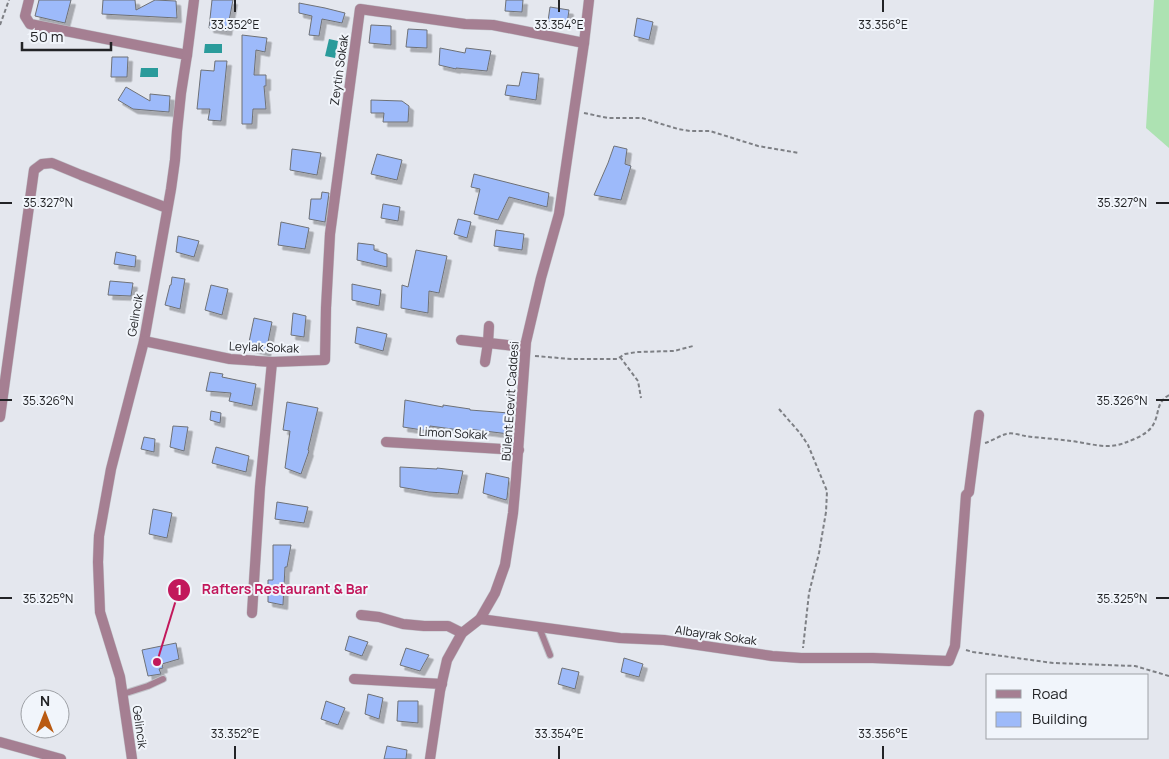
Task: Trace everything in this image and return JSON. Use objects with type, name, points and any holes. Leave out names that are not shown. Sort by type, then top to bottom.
[{"type":"street","points":[[29,0],[25,16],[30,24],[187,55]]},
{"type":"street","name":"Gelincik","points":[[132,759],[118,666],[100,612],[99,536],[111,469],[144,341],[176,160],[181,93],[194,0]]},
{"type":"street","name":"Bülent Ecevit Caddesi","points":[[430,759],[447,660],[462,633],[480,619],[495,593],[505,565],[513,513],[519,450],[525,351],[541,278],[559,214],[589,0]]},
{"type":"street","name":"Zeytin Sokak","points":[[325,360],[330,234],[360,9],[465,24],[493,24],[584,43]]},
{"type":"street","points":[[0,418],[34,170],[42,164],[52,163],[167,208]]},
{"type":"street","points":[[485,362],[489,326]]},
{"type":"street","points":[[461,340],[488,343],[525,351]]},
{"type":"street","name":"Leylak Sokak","points":[[144,341],[230,359],[272,362],[325,360]]},
{"type":"street","points":[[252,614],[260,487],[272,362]]},
{"type":"street","points":[[954,646],[966,496],[969,492],[980,415]]},
{"type":"street","name":"Limon Sokak","points":[[386,442],[519,450]]},
{"type":"street","points":[[361,616],[379,617],[403,624],[448,626],[462,633]]},
{"type":"street","name":"Albayrak Sokak","points":[[480,619],[620,638],[664,640],[772,656],[801,658],[949,661],[954,646]]},
{"type":"street","points":[[354,679],[442,684]]},
{"type":"street","points":[[0,742],[61,759]]},
{"type":"lane","points":[[539,627],[550,655]]},
{"type":"lane","points":[[123,694],[163,679]]},
{"type":"path","points":[[0,25],[9,0]]},
{"type":"path","points":[[574,111],[608,118],[642,118],[678,129],[710,131],[758,146],[799,153]]},
{"type":"path","points":[[525,351],[600,360],[617,360],[625,354],[674,351],[693,346]]},
{"type":"path","points":[[620,357],[638,381],[641,398]]},
{"type":"path","points":[[976,447],[1008,433],[1110,447],[1116,446],[1133,440],[1148,431],[1156,419],[1160,402],[1169,396]]},
{"type":"path","points":[[779,409],[808,445],[827,491],[826,512],[819,553],[809,593],[801,658]]},
{"type":"path","points":[[954,646],[973,652],[1054,663],[1135,666],[1169,676]]},
{"type":"green space","points":[[1154,0],[1169,0],[1169,148],[1146,128]]},
{"type":"water","points":[[329,39],[338,41],[335,58],[325,56]]},
{"type":"water","points":[[205,44],[222,44],[222,53],[204,53]]},
{"type":"water","points":[[141,68],[158,68],[158,77],[140,77]]},
{"type":"building","points":[[39,0],[71,0],[65,23],[35,16]]},
{"type":"building","points":[[103,0],[135,0],[136,10],[155,0],[176,1],[177,18],[102,14]]},
{"type":"building","points":[[212,0],[233,0],[227,31],[209,28]]},
{"type":"building","points":[[506,0],[523,0],[522,12],[505,11]]},
{"type":"building","points":[[299,3],[345,13],[342,23],[322,19],[319,36],[309,35],[312,16],[299,13]]},
{"type":"building","points":[[550,7],[569,10],[567,24],[548,21]]},
{"type":"building","points":[[637,18],[653,22],[649,40],[634,36]]},
{"type":"building","points":[[371,25],[391,26],[391,45],[369,43]]},
{"type":"building","points":[[408,29],[427,30],[427,48],[406,47]]},
{"type":"building","points":[[242,35],[267,38],[265,52],[256,50],[254,75],[266,75],[266,86],[264,86],[266,109],[253,109],[252,124],[242,124]]},
{"type":"building","points":[[440,48],[465,53],[466,48],[491,51],[487,71],[456,69],[439,65]]},
{"type":"building","points":[[112,57],[128,57],[127,77],[111,77]]},
{"type":"building","points":[[215,61],[227,61],[221,121],[208,120],[210,109],[197,109],[201,70],[214,71]]},
{"type":"building","points":[[522,72],[539,74],[536,100],[505,95],[507,85],[519,86]]},
{"type":"building","points":[[126,87],[150,101],[150,94],[170,96],[169,112],[133,109],[118,100]]},
{"type":"building","points":[[371,100],[402,101],[409,106],[408,122],[383,122],[384,113],[371,113]]},
{"type":"building","points":[[614,146],[627,149],[625,164],[631,166],[621,200],[594,195]]},
{"type":"building","points":[[292,149],[321,153],[317,175],[290,170]]},
{"type":"building","points":[[377,154],[402,160],[397,180],[371,174]]},
{"type":"building","points":[[474,174],[549,193],[547,207],[509,197],[498,220],[474,214],[480,189],[471,187]]},
{"type":"building","points":[[322,192],[329,193],[325,222],[309,219],[311,199],[321,199]]},
{"type":"building","points":[[383,204],[400,207],[398,221],[381,218]]},
{"type":"building","points":[[458,219],[471,222],[467,238],[454,234]]},
{"type":"building","points":[[281,222],[309,228],[305,249],[278,245]]},
{"type":"building","points":[[496,230],[524,234],[522,250],[494,246]]},
{"type":"building","points":[[178,236],[199,241],[194,257],[176,252]]},
{"type":"building","points":[[358,243],[374,245],[374,250],[387,254],[387,267],[357,260]]},
{"type":"building","points":[[416,250],[447,256],[439,293],[429,291],[428,313],[401,308],[402,285],[408,287]]},
{"type":"building","points":[[116,252],[136,256],[135,267],[114,264]]},
{"type":"building","points":[[172,277],[185,279],[180,309],[165,305]]},
{"type":"building","points":[[110,281],[133,283],[131,296],[108,295]]},
{"type":"building","points":[[352,284],[381,290],[379,306],[352,300]]},
{"type":"building","points":[[211,285],[228,289],[222,315],[205,310]]},
{"type":"building","points":[[293,313],[306,316],[304,337],[291,335]]},
{"type":"building","points":[[254,318],[272,322],[266,352],[248,347]]},
{"type":"building","points":[[357,327],[387,334],[383,351],[355,343]]},
{"type":"building","points":[[210,372],[223,374],[222,377],[256,384],[252,406],[229,401],[231,393],[206,391]]},
{"type":"building","points":[[405,400],[443,407],[443,405],[470,410],[509,413],[509,434],[430,426],[429,431],[403,427]]},
{"type":"building","points":[[287,402],[318,408],[309,451],[301,474],[285,468],[290,431],[283,430]]},
{"type":"building","points":[[211,411],[221,413],[220,423],[210,420]]},
{"type":"building","points":[[173,426],[188,427],[184,451],[170,447]]},
{"type":"building","points":[[144,437],[155,439],[154,452],[141,449]]},
{"type":"building","points":[[216,447],[249,456],[246,472],[212,463]]},
{"type":"building","points":[[400,467],[463,471],[458,494],[400,487]]},
{"type":"building","points":[[486,473],[509,478],[506,500],[483,493]]},
{"type":"building","points":[[277,502],[308,507],[304,523],[275,519]]},
{"type":"building","points":[[153,509],[172,513],[167,538],[149,534]]},
{"type":"building","points":[[273,545],[291,545],[287,567],[285,567],[283,605],[268,602],[268,580],[273,580]]},
{"type":"building","points":[[349,636],[368,642],[362,656],[345,650]]},
{"type":"building","points":[[176,643],[179,659],[162,664],[163,668],[159,669],[161,674],[148,676],[142,650]]},
{"type":"building","points":[[406,648],[429,655],[420,671],[400,665]]},
{"type":"building","points":[[624,658],[643,664],[639,677],[621,672]]},
{"type":"building","points":[[562,668],[579,672],[575,689],[558,684]]},
{"type":"building","points":[[368,694],[383,698],[379,719],[365,714]]},
{"type":"building","points":[[326,701],[345,708],[338,725],[321,719]]},
{"type":"building","points":[[398,701],[418,701],[418,723],[397,721]]},
{"type":"building","points":[[387,746],[407,750],[406,759],[384,759]]},
{"type":"place","name":"Rafters Restaurant & Bar","points":[[157,662]]}]
